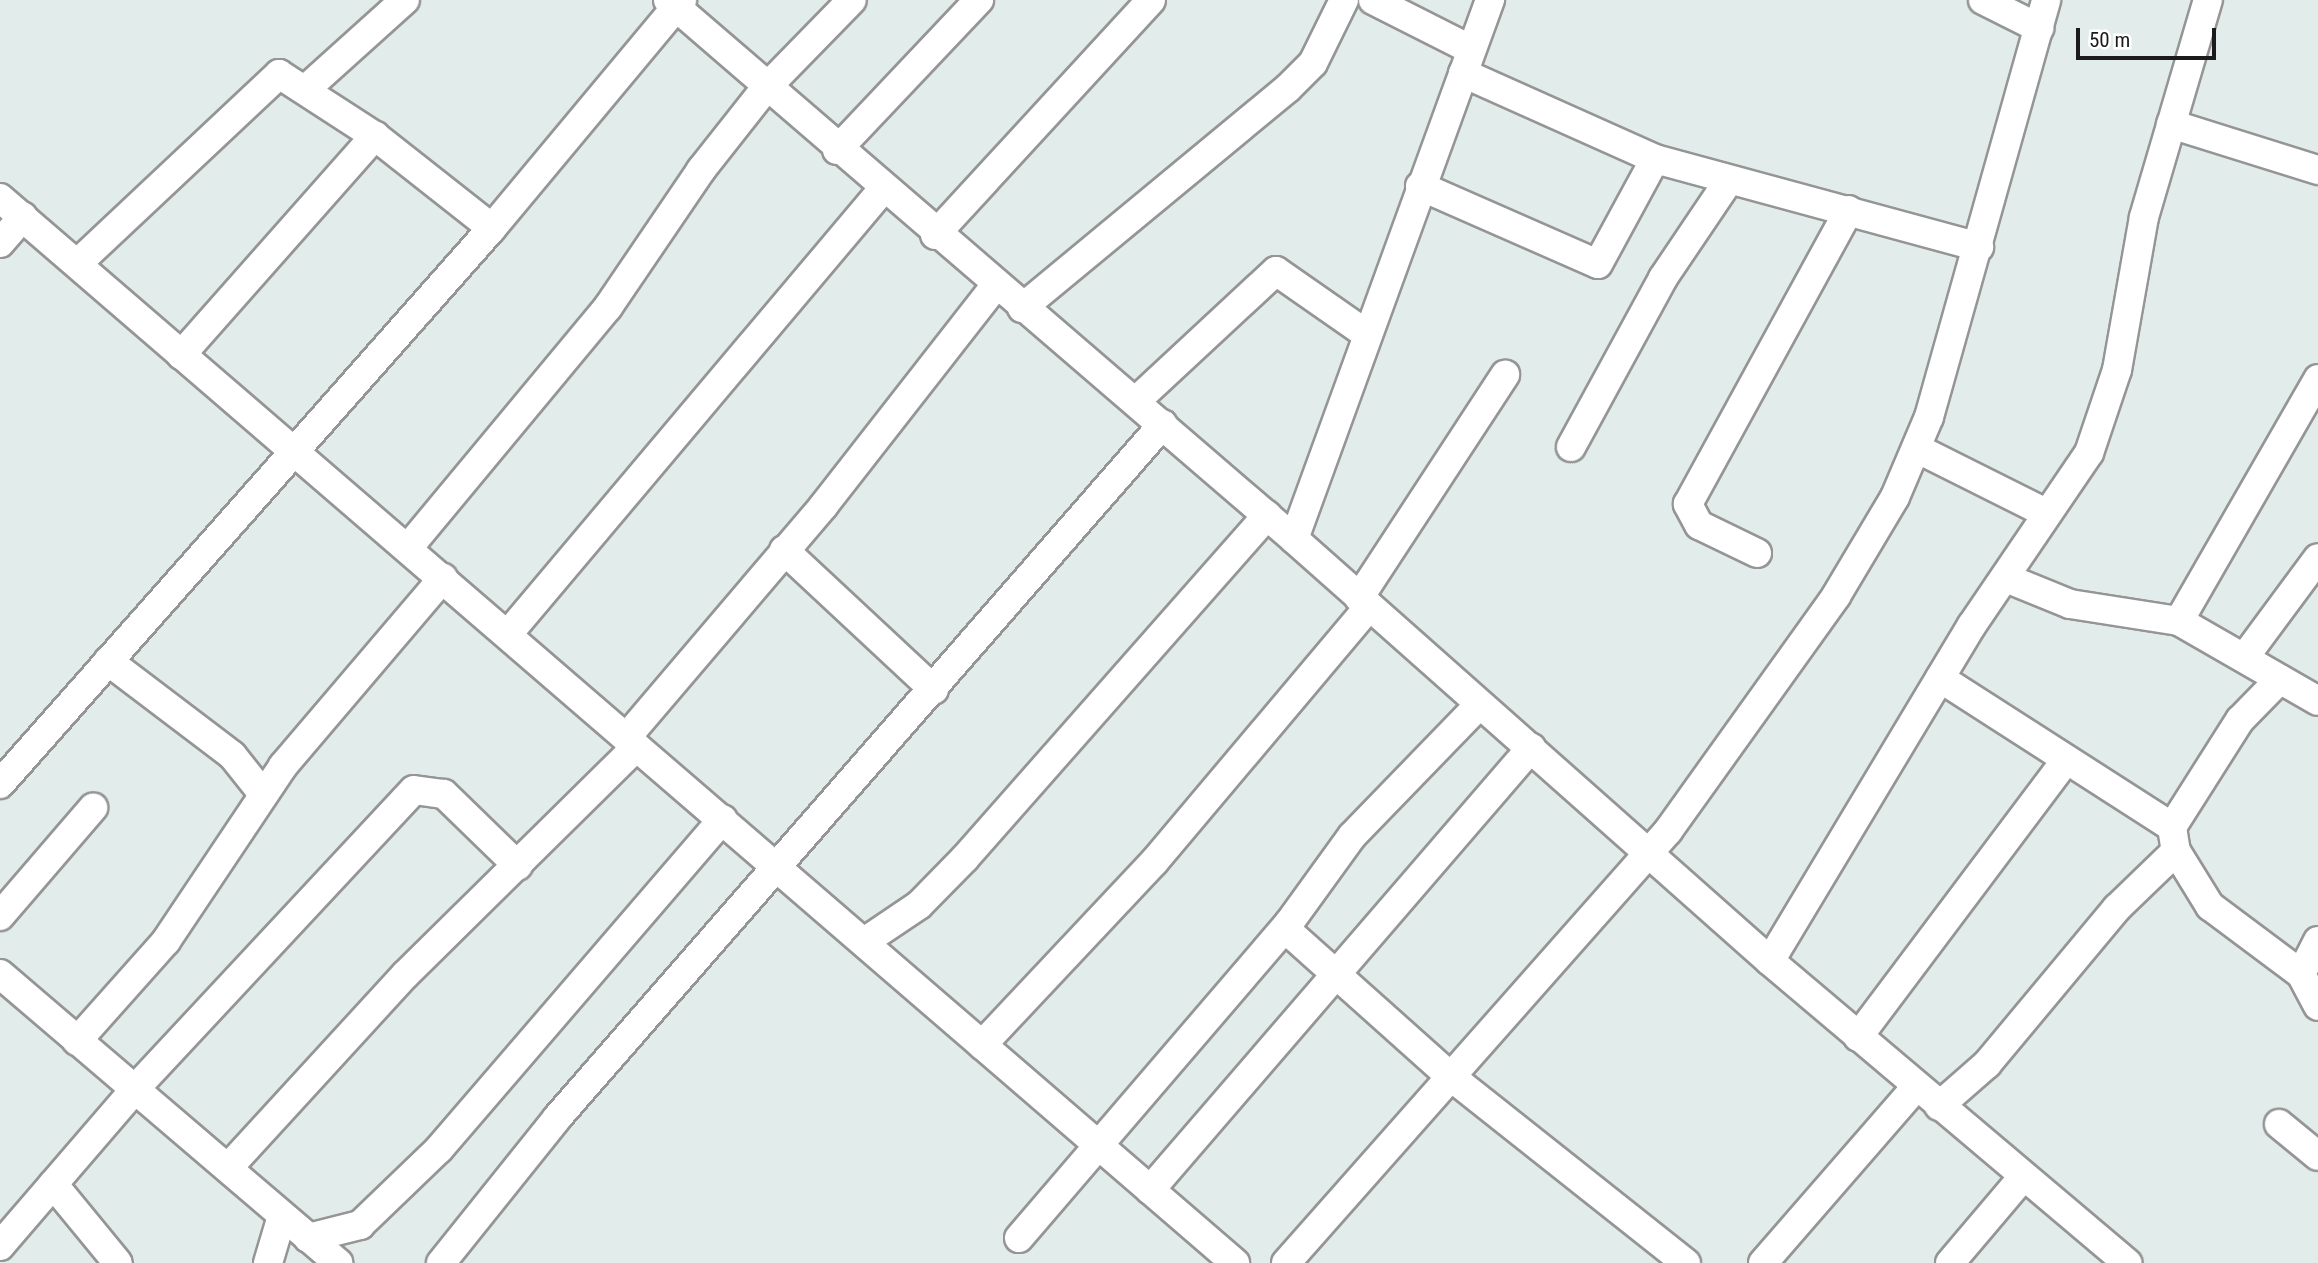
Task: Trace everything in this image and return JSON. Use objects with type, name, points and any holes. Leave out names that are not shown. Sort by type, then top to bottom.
[{"type":"street","points":[[306,89],[405,0]]},
{"type":"street","points":[[408,548],[608,307],[701,170],[765,89],[852,0]]},
{"type":"street","points":[[836,150],[979,0]]},
{"type":"street","points":[[935,235],[1151,0]]},
{"type":"street","points":[[1022,308],[1289,88],[1313,63],[1344,0]]},
{"type":"street","points":[[1373,0],[1467,61],[1655,159],[1727,183],[1849,210],[1979,247]]},
{"type":"street","points":[[1294,539],[1365,333],[1490,0]]},
{"type":"street","points":[[1983,0],[2039,28]]},
{"type":"street","points":[[1286,1263],[1649,853],[1836,596],[1918,449],[1979,247],[2046,0]]},
{"type":"street","points":[[1770,961],[1940,678],[2046,513],[2089,453],[2106,406],[2135,255],[2208,0]]},
{"type":"street","points":[[0,785],[292,449],[492,228],[676,3],[765,89],[882,191],[1163,424],[1478,706],[1531,748],[1770,961],[1916,1087],[2128,1263]]},
{"type":"street","points":[[78,263],[252,102],[270,78],[288,77],[306,89],[375,136],[492,228]]},
{"type":"street","points":[[2171,124],[2318,170]]},
{"type":"street","points":[[181,355],[375,136]]},
{"type":"street","points":[[1420,186],[1598,264],[1655,159]]},
{"type":"street","points":[[1571,447],[1663,278],[1727,183]]},
{"type":"street","points":[[508,634],[882,191]]},
{"type":"street","points":[[0,198],[1236,1263]]},
{"type":"street","points":[[1757,553],[1699,525],[1688,504],[1849,210]]},
{"type":"street","points":[[0,243],[23,217]]},
{"type":"street","points":[[1136,401],[1276,271],[1365,333]]},
{"type":"street","points":[[228,1168],[405,975],[518,866],[631,742],[995,286]]},
{"type":"street","points":[[982,1045],[1154,862],[1364,602],[1505,375]]},
{"type":"street","points":[[2179,621],[2318,379]]},
{"type":"street","points":[[441,1263],[557,1118],[934,690],[1163,424]]},
{"type":"street","points":[[1918,449],[2046,513]]},
{"type":"street","points":[[863,942],[919,905],[965,858],[1267,515]]},
{"type":"street","points":[[784,550],[934,690]]},
{"type":"street","points":[[2244,658],[2318,558]]},
{"type":"street","points":[[77,1041],[166,941],[263,794],[443,578]]},
{"type":"street","points":[[2006,578],[2070,604],[2179,621],[2318,701]]},
{"type":"street","points":[[108,661],[232,755],[263,794]]},
{"type":"street","points":[[1940,678],[2066,760],[2174,839],[2210,906],[2301,974],[2318,1006]]},
{"type":"street","points":[[1939,1106],[1987,1064],[2174,839],[2240,720],[2280,679]]},
{"type":"street","points":[[1019,1238],[1095,1143],[1289,923],[1393,788],[1478,706]]},
{"type":"street","points":[[1150,1190],[1331,975],[1531,748]]},
{"type":"street","points":[[1858,1037],[2066,760]]},
{"type":"street","points":[[0,1246],[134,1090],[414,790],[444,794],[518,866]]},
{"type":"street","points":[[0,916],[93,808]]},
{"type":"street","points":[[308,1238],[360,1225],[439,1149],[723,819]]},
{"type":"street","points":[[1289,923],[1291,934],[1331,975],[1450,1076],[1686,1263]]},
{"type":"street","points":[[2301,974],[2318,941]]},
{"type":"street","points":[[0,974],[338,1263]]},
{"type":"street","points":[[1763,1263],[1916,1087]]},
{"type":"street","points":[[2279,1124],[2318,1156]]},
{"type":"street","points":[[1950,1263],[2023,1177]]},
{"type":"street","points":[[53,1184],[118,1263]]},
{"type":"street","points":[[268,1263],[282,1216]]}]
